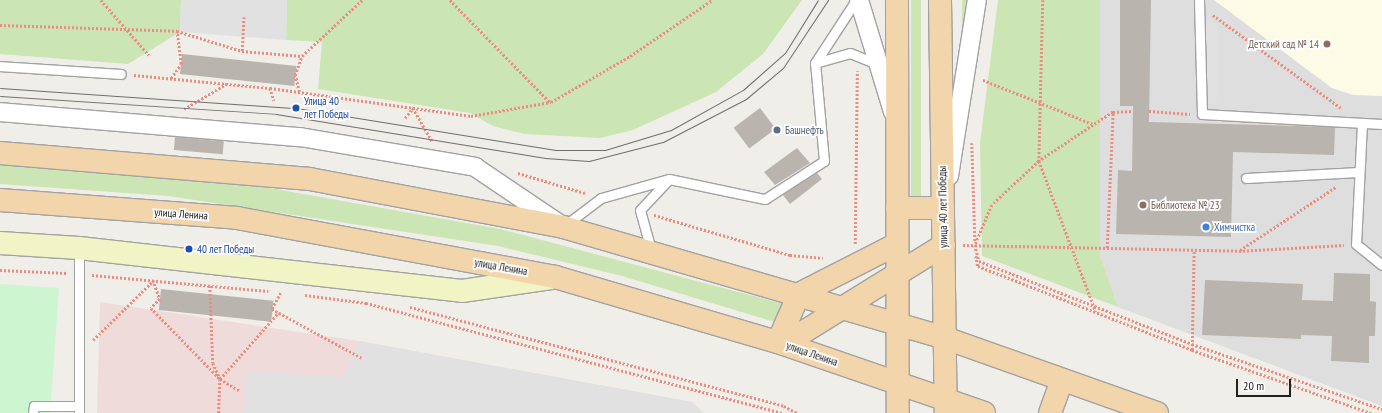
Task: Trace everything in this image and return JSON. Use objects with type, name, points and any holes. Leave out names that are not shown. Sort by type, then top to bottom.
[{"type":"main road","points":[[897,0],[898,413]]},
{"type":"main road","name":"улица 40 лет Победы","points":[[940,0],[946,406]]},
{"type":"main road","points":[[0,153],[310,179],[563,227],[651,250],[945,338],[1157,413]]},
{"type":"main road","name":"улица Ленина","points":[[0,200],[237,218],[555,277],[781,343],[898,383],[946,406],[984,413]]},
{"type":"main road","points":[[898,208],[943,208]]},
{"type":"main road","points":[[781,343],[798,294],[897,244]]},
{"type":"main road","points":[[781,343],[846,308],[944,245]]},
{"type":"main road","points":[[1050,413],[1062,380]]},
{"type":"street","points":[[857,0],[897,123]]},
{"type":"street","points":[[943,208],[958,126],[977,0]]},
{"type":"street","points":[[0,112],[300,137],[475,167],[563,227]]},
{"type":"street","points":[[0,243],[79,263],[462,291],[555,277]]},
{"type":"lane","points":[[563,227],[601,198],[669,179],[765,199],[824,161],[814,63],[857,0]]},
{"type":"lane","points":[[1199,2],[1202,114],[1382,124]]},
{"type":"lane","points":[[814,63],[850,53],[879,65]]},
{"type":"lane","points":[[0,66],[121,74]]},
{"type":"lane","points":[[1362,123],[1358,172],[1356,244],[1382,265]]},
{"type":"lane","points":[[1246,178],[1358,172]]},
{"type":"lane","points":[[651,250],[640,210],[669,179]]},
{"type":"lane","points":[[33,413],[34,406],[79,409],[79,263]]},
{"type":"path","points":[[101,0],[149,55]]},
{"type":"path","points":[[299,92],[295,75],[302,56],[362,0]]},
{"type":"path","points":[[450,0],[551,102]]},
{"type":"path","points":[[121,74],[270,88],[472,116],[551,102],[630,56],[712,0]]},
{"type":"path","points":[[1043,0],[1039,161],[1096,313]]},
{"type":"path","points":[[1199,2],[1362,123]]},
{"type":"path","points":[[242,51],[244,17]]},
{"type":"path","points":[[0,25],[177,31],[242,51],[302,56]]},
{"type":"path","points":[[170,78],[181,64],[177,31]]},
{"type":"path","points":[[854,248],[858,57]]},
{"type":"path","points":[[980,79],[1040,100],[1094,124]]},
{"type":"path","points":[[177,126],[181,111],[228,83]]},
{"type":"path","points":[[270,88],[274,100]]},
{"type":"path","points":[[405,118],[413,108]]},
{"type":"path","points":[[413,108],[435,144]]},
{"type":"path","points":[[1132,111],[1113,112],[1094,124],[1039,161],[992,205],[975,246],[979,261],[1192,344],[1382,409]]},
{"type":"path","points":[[1149,111],[1202,114]]},
{"type":"path","points":[[1107,248],[1113,112]]},
{"type":"path","points":[[958,126],[975,146],[975,246],[978,266],[1192,350],[1372,413]]},
{"type":"path","points":[[1239,251],[1358,172]]},
{"type":"path","points":[[975,246],[1239,251],[1356,244]]},
{"type":"path","points":[[1192,350],[1194,250]]},
{"type":"path","points":[[32,266],[79,263],[123,272]]},
{"type":"path","points":[[0,270],[79,263],[153,281],[281,292],[289,294]]},
{"type":"path","points":[[153,274],[153,281],[160,299],[151,308],[220,379],[240,391]]},
{"type":"path","points":[[79,354],[153,281]]},
{"type":"path","points":[[239,283],[271,286]]},
{"type":"path","points":[[210,286],[212,363],[220,379],[219,413]]},
{"type":"path","points":[[301,289],[331,293]]},
{"type":"path","points":[[281,292],[272,310],[362,358]]},
{"type":"path","points":[[297,294],[366,303],[783,413]]},
{"type":"path","points":[[407,306],[784,406],[797,413]]},
{"type":"path","points":[[220,379],[278,313]]},
{"type":"shaded area","points":[[181,0],[287,0],[286,40],[180,32]]},
{"type":"shaded area","points":[[1100,0],[1382,0],[1382,406],[1118,307],[1100,255]]},
{"type":"shaded area","name":"Детский сад № 14","points":[[1214,0],[1382,0],[1382,96],[1353,95],[1332,88]]},
{"type":"shaded area","points":[[1200,15],[1218,25],[1219,104],[1202,104]]},
{"type":"shaded area","points":[[100,302],[359,341],[692,402],[704,413],[97,413]]},
{"type":"shaded area","points":[[359,341],[692,402],[704,413],[244,413],[247,372],[344,377]]},
{"type":"green space","points":[[0,0],[181,0],[180,32],[128,64],[0,54]]},
{"type":"green space","points":[[287,0],[802,0],[763,54],[716,92],[633,130],[600,138],[524,134],[493,126],[470,113],[318,89],[322,42],[286,40]]},
{"type":"green space","points":[[911,0],[921,0],[921,200],[911,200]]},
{"type":"green space","points":[[962,0],[970,0],[962,50]]},
{"type":"green space","points":[[998,0],[1100,0],[1100,255],[1118,307],[982,256],[980,143]]},
{"type":"green space","points":[[0,164],[270,188],[500,229],[784,304],[778,323],[622,276],[498,246],[168,196],[0,184]]},
{"type":"green space","points":[[0,284],[59,288],[50,413],[0,413]]},
{"type":"building","points":[[1120,0],[1151,0],[1149,122],[1335,127],[1334,155],[1233,152],[1231,237],[1116,234],[1118,170],[1132,171],[1133,106],[1120,106]]},
{"type":"building","points":[[182,54],[296,66],[294,86],[180,74]]},
{"type":"building","points":[[760,108],[776,129],[749,149],[734,128]]},
{"type":"building","points":[[175,137],[224,141],[223,154],[174,150]]},
{"type":"building","points":[[797,148],[810,163],[775,185],[764,172]]},
{"type":"building","points":[[817,173],[822,179],[790,204],[783,195]]},
{"type":"building","points":[[1334,273],[1370,274],[1370,301],[1376,302],[1375,336],[1369,336],[1369,363],[1331,361],[1332,336],[1301,335],[1301,339],[1202,335],[1205,280],[1303,284],[1302,300],[1333,301]]},
{"type":"building","points":[[161,289],[273,301],[271,322],[159,310]]},
{"type":"tram line","points":[[0,88],[296,108],[556,150],[605,150],[671,130],[743,90],[785,53],[818,0]]},
{"type":"tram line","points":[[0,96],[276,114],[545,158],[589,161],[663,142],[746,99],[783,68],[828,0]]},
{"type":"place","name":"Детский сад № 14","points":[[1327,44]]},
{"type":"place","name":"Улица 40 лет Победы","points":[[296,108]]},
{"type":"place","name":"Башнефть","points":[[777,130]]},
{"type":"place","name":"Библиотека № 23","points":[[1143,205]]},
{"type":"place","name":"Химчистка","points":[[1206,227]]},
{"type":"place","name":"40 лет Победы","points":[[189,249]]}]
